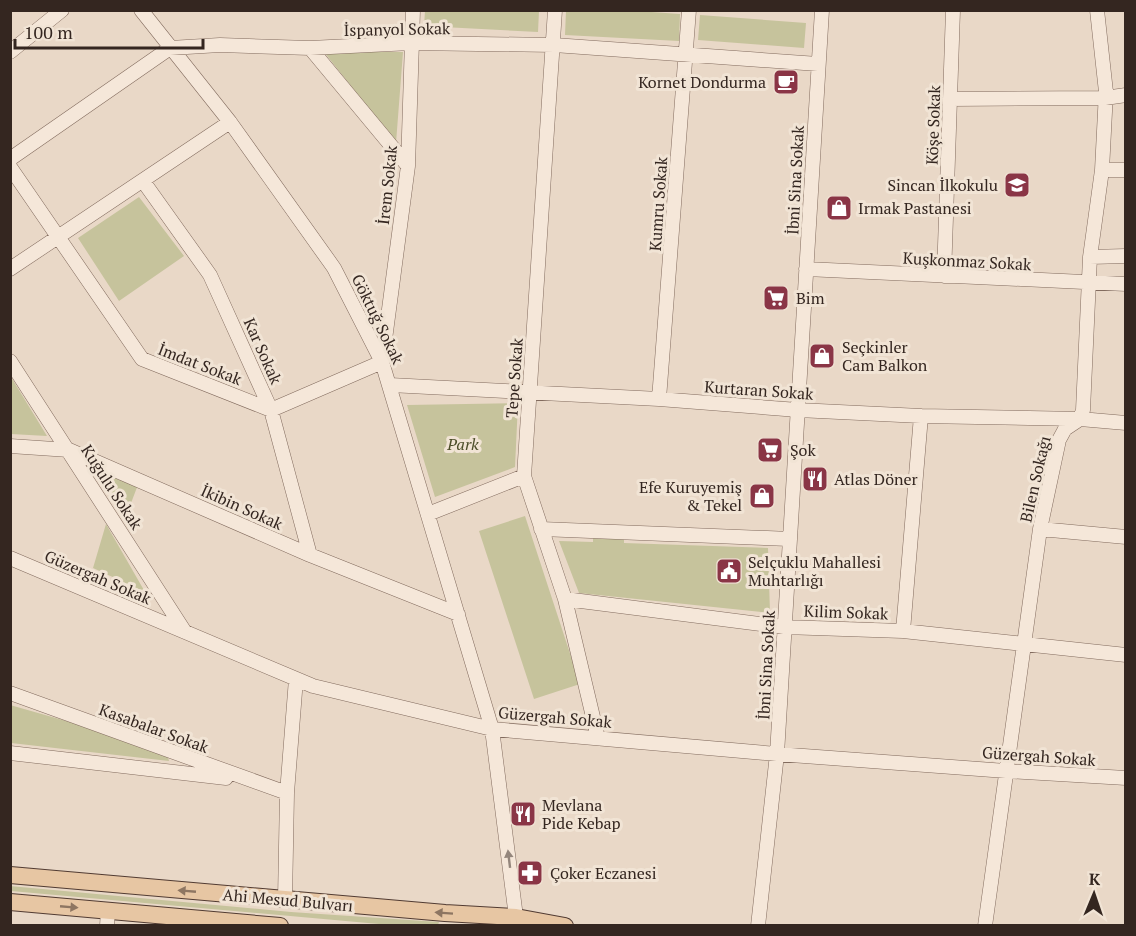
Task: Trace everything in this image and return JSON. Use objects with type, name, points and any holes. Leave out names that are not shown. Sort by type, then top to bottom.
[{"type":"main road","name":"Ahi Mesud Bulvarı","points":[[10,875],[492,921],[516,917],[565,926]]},
{"type":"main road","name":"Ahi Mesud Bulvarı","points":[[10,902],[107,918],[280,926]]},
{"type":"street","points":[[10,52],[62,10]]},
{"type":"street","name":"Göktuğ Sokak","points":[[141,10],[230,122],[334,268],[382,362],[492,729],[516,917]]},
{"type":"street","name":"İrem Sokak","points":[[382,362],[408,166],[413,10]]},
{"type":"street","name":"Tepe Sokak","points":[[555,10],[524,476],[565,599],[598,738]]},
{"type":"street","name":"Kumru Sokak","points":[[659,399],[689,10]]},
{"type":"street","name":"İbni Sina Sokak","points":[[758,926],[777,754],[822,10]]},
{"type":"street","name":"Köşe Sokak","points":[[944,276],[953,10]]},
{"type":"street","points":[[1080,419],[1083,410],[1090,257],[1101,170],[1106,98],[1097,10]]},
{"type":"street","name":"İspanyol Sokak","points":[[170,48],[220,45],[310,48],[411,43],[554,45],[818,64]]},
{"type":"street","points":[[10,159],[170,48]]},
{"type":"street","points":[[310,48],[408,166]]},
{"type":"street","points":[[950,99],[1106,98],[1125,95]]},
{"type":"street","points":[[10,269],[230,122]]},
{"type":"street","name":"İmdat Sokak","points":[[10,167],[142,359],[271,410]]},
{"type":"street","points":[[1101,170],[1125,170]]},
{"type":"street","name":"Kar Sokak","points":[[142,181],[210,276],[271,410],[310,555]]},
{"type":"street","points":[[1090,257],[1125,256]]},
{"type":"street","name":"Kuşkonmaz Sokak","points":[[806,269],[1125,284]]},
{"type":"street","name":"Kuğulu Sokak","points":[[10,361],[185,632]]},
{"type":"street","points":[[271,410],[382,362]]},
{"type":"street","name":"Kurtaran Sokak","points":[[390,385],[659,399],[798,410],[921,416],[1080,419],[1125,423]]},
{"type":"street","points":[[903,631],[921,416]]},
{"type":"street","name":"Bilen Sokağı","points":[[985,926],[1040,529],[1059,440],[1065,429],[1080,419]]},
{"type":"street","name":"İkibin Sokak","points":[[10,446],[69,450],[310,555],[458,614]]},
{"type":"street","points":[[428,514],[524,476]]},
{"type":"street","points":[[541,529],[790,539]]},
{"type":"street","points":[[1040,529],[1125,537]]},
{"type":"street","name":"Güzergah Sokak","points":[[10,558],[313,686],[492,729],[777,754],[1125,778]]},
{"type":"street","name":"Kilim Sokak","points":[[565,599],[784,627],[903,631],[1125,655]]},
{"type":"street","points":[[285,900],[287,793],[296,679]]},
{"type":"street","name":"Kasabalar Sokak","points":[[10,693],[287,793]]},
{"type":"street","points":[[10,753],[250,781]]},
{"type":"green space","points":[[623,10],[680,14],[679,41],[565,35],[566,11]]},
{"type":"green space","points":[[425,11],[539,11],[538,32],[424,26]]},
{"type":"green space","points":[[700,15],[806,23],[804,48],[698,40]]},
{"type":"green space","points":[[324,52],[403,52],[396,143]]},
{"type":"green space","points":[[139,197],[184,256],[119,301],[78,238]]},
{"type":"green space","points":[[11,377],[47,436],[11,434]]},
{"type":"green space","name":"Park","points":[[518,403],[515,467],[435,497],[407,405]]},
{"type":"green space","points":[[95,464],[139,482],[125,519]]},
{"type":"green space","points":[[525,516],[580,684],[534,699],[479,531]]},
{"type":"green space","points":[[106,524],[145,592],[93,568]]},
{"type":"green space","points":[[593,537],[624,538],[624,543],[768,548],[770,613],[579,593],[559,541],[593,542]]},
{"type":"green space","points":[[10,705],[112,734],[167,754],[169,761],[11,743]]},
{"type":"green space","points":[[10,886],[291,912],[439,922],[438,925],[390,925],[11,891]]},
{"type":"place","name":"Kornet Dondurma","points":[[786,82]]},
{"type":"place","name":"Sincan İlkokulu","points":[[1017,185]]},
{"type":"place","name":"Irmak Pastanesi","points":[[839,208]]},
{"type":"place","name":"Bim","points":[[776,298]]},
{"type":"place","name":"Seçkinler Cam Balkon","points":[[822,356]]},
{"type":"place","name":"Şok","points":[[770,450]]},
{"type":"place","name":"Atlas Döner","points":[[815,479]]},
{"type":"place","name":"Efe Kuruyemiş & Tekel","points":[[762,496]]},
{"type":"place","name":"Selçuklu Mahallesi Muhtarlığı","points":[[729,571]]},
{"type":"place","name":"Mevlana Pide Kebap","points":[[523,814]]},
{"type":"place","name":"Çoker Eczanesi","points":[[530,873]]}]
